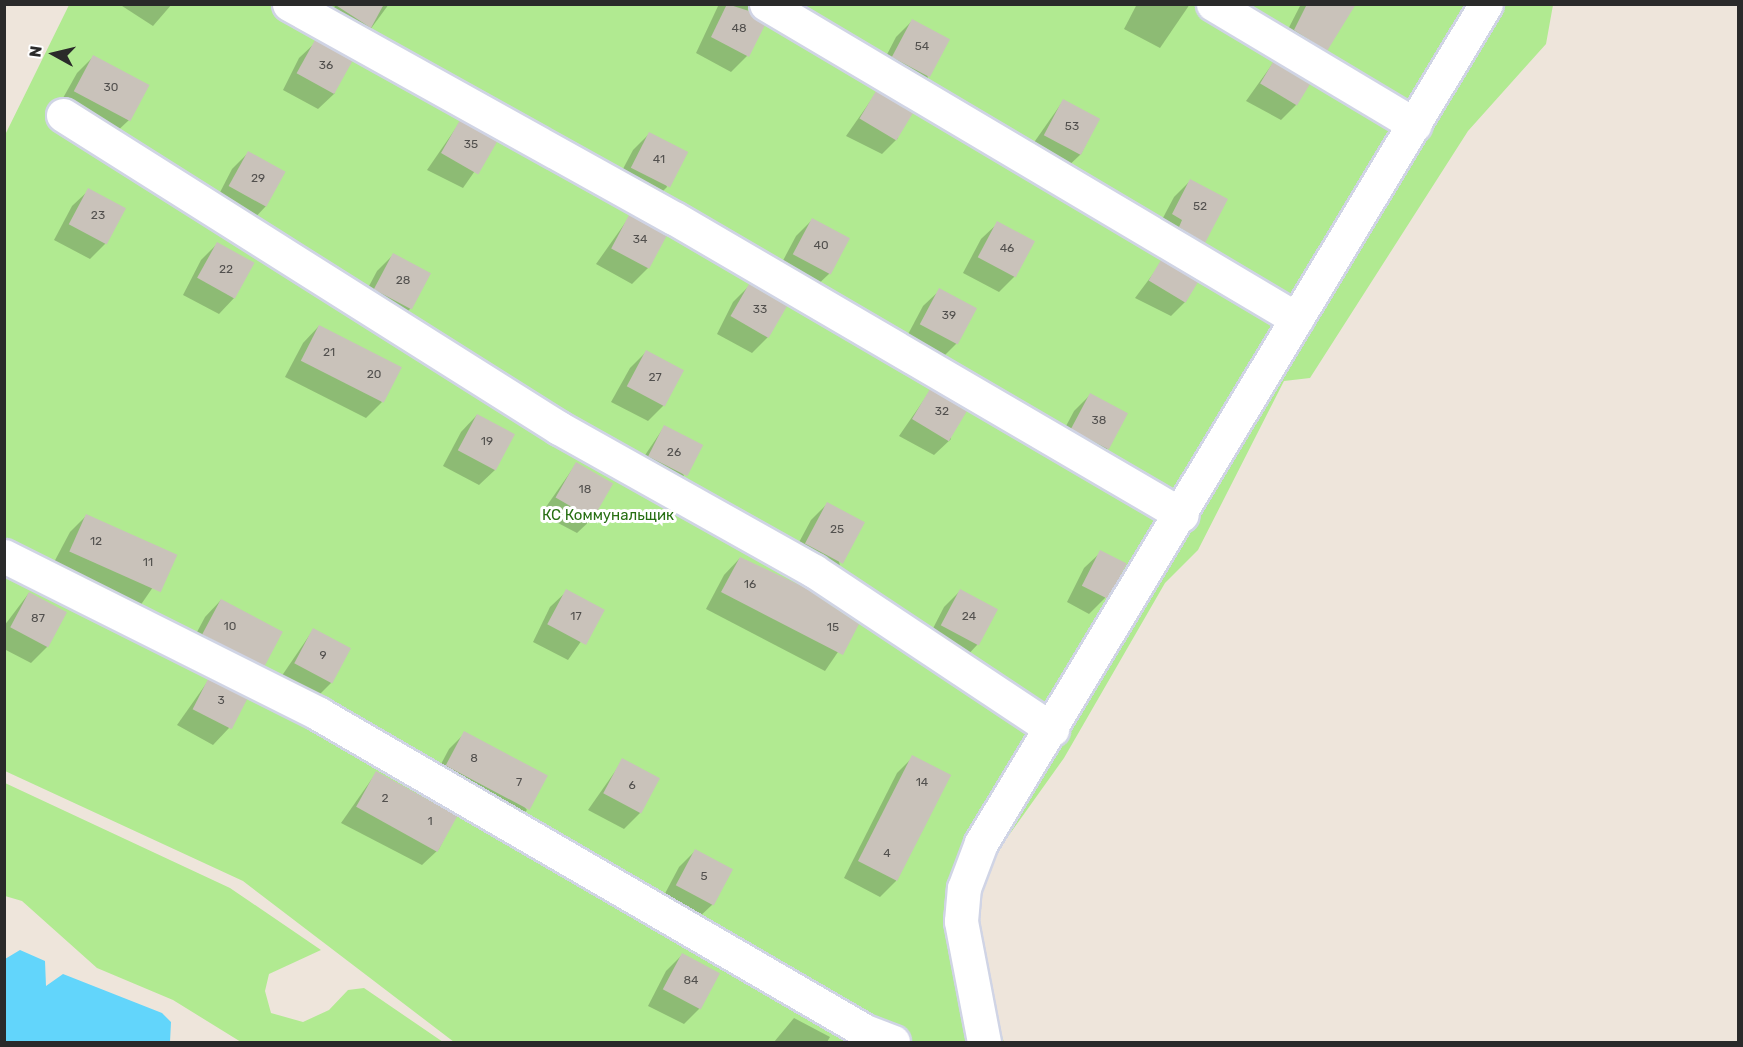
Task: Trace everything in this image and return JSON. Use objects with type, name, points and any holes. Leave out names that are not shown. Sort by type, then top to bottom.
[{"type":"street","points":[[289,4],[674,218],[1182,515]]},
{"type":"street","points":[[766,4],[1297,319]]},
{"type":"street","points":[[1213,4],[1415,125]]},
{"type":"street","points":[[984,1042],[963,948],[964,888],[981,843],[1182,515],[1486,4]]},
{"type":"street","points":[[63,115],[559,428],[814,571],[1052,729]]},
{"type":"street","points":[[4,556],[319,714],[865,1032],[893,1042]]},
{"type":"green space","name":"КС Коммунальщик","points":[[69,5],[1553,5],[1546,44],[1468,131],[1310,378],[1284,381],[1198,550],[1165,583],[1064,758],[994,856],[980,883],[975,911],[988,995],[1004,1042],[454,1042],[243,881],[5,771],[4,137]]},
{"type":"green space","points":[[5,783],[230,888],[321,950],[269,974],[265,991],[271,1013],[303,1022],[329,1010],[348,990],[364,988],[443,1042],[241,1042],[173,1000],[97,968],[22,901],[5,896]]},
{"type":"water","points":[[20,950],[45,961],[46,986],[63,974],[162,1013],[171,1022],[170,1042],[5,1042],[5,959]]},
{"type":"building","points":[[334,4],[384,4],[371,28]]},
{"type":"building","points":[[727,4],[749,11],[765,25],[749,57],[711,37]]},
{"type":"building","points":[[1307,4],[1356,4],[1327,51],[1294,30]]},
{"type":"building","points":[[912,19],[950,39],[930,77],[892,57]]},
{"type":"building","points":[[315,40],[353,61],[334,94],[297,73]]},
{"type":"building","points":[[93,55],[150,85],[130,121],[74,91]]},
{"type":"building","points":[[1273,62],[1310,84],[1297,106],[1260,83]]},
{"type":"building","points":[[876,91],[913,113],[896,141],[860,118]]},
{"type":"building","points":[[1063,99],[1100,119],[1081,155],[1044,135]]},
{"type":"building","points":[[460,120],[497,142],[478,174],[441,153]]},
{"type":"building","points":[[649,132],[688,152],[670,188],[631,168]]},
{"type":"building","points":[[248,151],[286,172],[266,207],[229,186]]},
{"type":"building","points":[[1190,179],[1228,199],[1205,243],[1179,227],[1182,220],[1172,214]]},
{"type":"building","points":[[88,188],[126,208],[107,244],[69,224]]},
{"type":"building","points":[[629,215],[667,235],[649,269],[611,249]]},
{"type":"building","points":[[812,218],[850,238],[831,274],[793,254]]},
{"type":"building","points":[[997,221],[1035,241],[1016,277],[978,257]]},
{"type":"building","points":[[217,242],[255,263],[235,299],[197,278]]},
{"type":"building","points":[[393,253],[431,273],[412,309],[374,289]]},
{"type":"building","points":[[1161,260],[1198,282],[1185,303],[1149,281]]},
{"type":"building","points":[[749,284],[787,306],[769,338],[730,316]]},
{"type":"building","points":[[939,288],[977,308],[958,344],[920,324]]},
{"type":"building","points":[[319,325],[402,367],[384,403],[301,361]]},
{"type":"building","points":[[646,350],[684,370],[665,406],[627,386]]},
{"type":"building","points":[[930,389],[967,411],[949,441],[912,419]]},
{"type":"building","points":[[1090,393],[1128,413],[1109,449],[1071,429]]},
{"type":"building","points":[[477,414],[515,434],[496,470],[458,450]]},
{"type":"building","points":[[664,425],[703,445],[687,476],[648,456]]},
{"type":"building","points":[[576,462],[613,483],[593,519],[556,498]]},
{"type":"building","points":[[827,502],[865,522],[843,564],[805,543]]},
{"type":"building","points":[[86,514],[177,555],[161,592],[69,551]]},
{"type":"building","points":[[1100,550],[1127,564],[1109,599],[1082,586]]},
{"type":"building","points":[[740,557],[804,587],[859,624],[843,655],[721,592]]},
{"type":"building","points":[[566,589],[605,610],[586,645],[547,624]]},
{"type":"building","points":[[960,589],[998,609],[979,645],[941,625]]},
{"type":"building","points":[[29,592],[67,612],[48,648],[10,627]]},
{"type":"building","points":[[221,599],[283,632],[264,667],[202,634]]},
{"type":"building","points":[[313,628],[351,648],[332,684],[294,663]]},
{"type":"building","points":[[208,679],[247,699],[232,729],[193,709]]},
{"type":"building","points":[[464,731],[548,776],[530,810],[446,765]]},
{"type":"building","points":[[912,755],[951,775],[897,881],[858,861]]},
{"type":"building","points":[[622,758],[660,778],[641,814],[603,793]]},
{"type":"building","points":[[376,771],[457,816],[437,852],[356,807]]},
{"type":"building","points":[[695,849],[733,869],[714,905],[676,885]]},
{"type":"building","points":[[682,953],[720,973],[701,1009],[663,989]]}]
